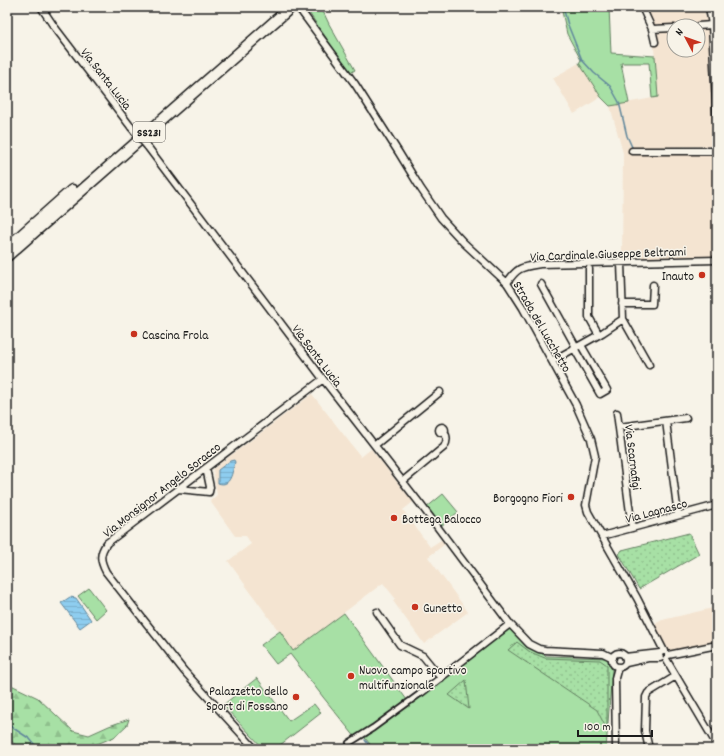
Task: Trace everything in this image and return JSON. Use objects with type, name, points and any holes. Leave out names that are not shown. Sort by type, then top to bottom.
[{"type":"highway","name":"SS231","points":[[7,248],[281,7]]},
{"type":"highway","name":"SS231","points":[[7,256],[296,8]]},
{"type":"street","name":"Via Santa Lucia","points":[[41,7],[53,25],[147,146],[322,379],[403,481],[510,624],[529,644],[539,649],[604,653],[613,658]]},
{"type":"street","points":[[642,7],[652,29],[654,42]]},
{"type":"street","points":[[709,7],[712,26],[717,124]]},
{"type":"street","name":"Strada del Lucchetto","points":[[296,8],[355,84],[441,218],[463,242],[507,283],[523,308],[576,405],[591,439],[595,456],[587,508],[637,598],[664,655]]},
{"type":"street","points":[[706,26],[712,26]]},
{"type":"street","points":[[652,29],[666,28]]},
{"type":"street","points":[[632,151],[717,151]]},
{"type":"street","name":"Via Cardinale Giuseppe Beltrami","points":[[507,283],[515,271],[526,266],[540,264],[717,260]]},
{"type":"street","points":[[621,263],[623,319],[649,365]]},
{"type":"street","points":[[589,269],[589,317],[599,335]]},
{"type":"street","points":[[541,284],[577,347],[600,394],[607,390],[577,347]]},
{"type":"street","points":[[622,304],[652,304],[653,285]]},
{"type":"street","points":[[552,361],[599,335],[623,319]]},
{"type":"street","name":"Via Monsignor Angelo Soracco","points":[[255,749],[184,671],[106,572],[102,564],[101,555],[107,544],[322,379]]},
{"type":"street","points":[[374,445],[440,392]]},
{"type":"street","name":"Via Scarnafigi","points":[[618,413],[632,528]]},
{"type":"street","points":[[619,427],[686,418]]},
{"type":"street","points":[[666,421],[678,515]]},
{"type":"street","points":[[403,481],[444,447],[447,440],[444,432]]},
{"type":"street","points":[[179,489],[209,492],[210,487],[206,468]]},
{"type":"street","name":"Via Lagnasco","points":[[602,536],[717,505]]},
{"type":"street","points":[[376,612],[400,645],[424,656],[441,678]]},
{"type":"street","points":[[349,743],[373,728],[421,693],[510,624]]},
{"type":"street","points":[[626,660],[648,658],[717,645]]},
{"type":"street","points":[[618,667],[613,664],[613,658],[615,655],[619,653],[623,654],[626,660]]},
{"type":"street","points":[[664,655],[717,745]]},
{"type":"street","points":[[618,667],[622,667],[626,660]]},
{"type":"street","points":[[616,749],[615,678],[618,667]]},
{"type":"street","points":[[649,749],[645,731],[646,697],[648,693],[676,676]]},
{"type":"shaded area","points":[[640,7],[702,7],[709,23],[717,146],[654,147],[654,155],[717,154],[717,257],[622,260],[623,153],[610,106],[658,97],[653,35]]},
{"type":"shaded area","points":[[579,63],[601,97],[574,114],[553,78]]},
{"type":"shaded area","points":[[312,394],[361,457],[371,449],[413,502],[403,510],[430,547],[441,540],[445,544],[428,557],[468,612],[424,644],[393,601],[395,598],[383,583],[293,651],[228,561],[251,544],[246,536],[235,536],[210,501],[217,495],[213,469]]},
{"type":"shaded area","points":[[717,607],[717,641],[667,652],[654,625],[658,621]]},
{"type":"green space","points":[[305,7],[321,7],[355,70],[350,73]]},
{"type":"green space","points":[[561,7],[609,7],[611,53],[655,56],[658,97],[652,98],[649,63],[621,63],[629,103],[610,106],[601,97],[579,63],[581,60],[567,34]]},
{"type":"green space","points":[[443,494],[458,512],[440,527],[426,508]]},
{"type":"green space","points":[[689,533],[699,554],[639,589],[619,554],[622,550]]},
{"type":"green space","points":[[89,588],[106,610],[96,619],[78,596]]},
{"type":"green space","name":"Nuovo campo sportivo multifunzionale","points":[[344,613],[407,700],[356,738],[290,654],[276,664],[261,645],[280,631],[293,651]]},
{"type":"green space","points":[[510,628],[528,646],[546,656],[607,658],[612,670],[606,749],[374,749],[365,738],[395,713],[396,715]]},
{"type":"green space","points":[[517,642],[530,652],[545,658],[600,660],[607,665],[607,730],[597,710],[508,650]]},
{"type":"green space","points":[[257,678],[289,721],[314,704],[321,713],[275,749],[264,749],[223,705]]},
{"type":"green space","points":[[466,680],[469,709],[449,695]]},
{"type":"green space","points":[[7,683],[38,698],[73,731],[89,735],[129,719],[127,725],[114,737],[85,749],[20,749],[7,737]]},
{"type":"water","points":[[234,460],[233,470],[228,481],[222,484],[218,483],[218,470],[230,461]]},
{"type":"water","points":[[70,597],[76,598],[91,620],[80,628],[61,603]]},
{"type":"waterway","points":[[563,7],[568,25],[582,60],[594,73],[610,86],[619,102],[627,136],[632,147]]},
{"type":"waterway","points":[[7,724],[30,739],[38,749]]},
{"type":"waterway","points":[[365,740],[372,749]]},
{"type":"place","name":"Inauto","points":[[702,275]]},
{"type":"place","name":"Cascina Frola","points":[[134,334]]},
{"type":"place","name":"Borgogno Fiori","points":[[571,497]]},
{"type":"place","name":"Bottega Balocco","points":[[394,518]]},
{"type":"place","name":"Gunetto","points":[[415,607]]},
{"type":"place","name":"Nuovo campo sportivo multifunzionale","points":[[351,676]]},
{"type":"place","name":"Palazzetto dello Sport di Fossano","points":[[296,697]]}]
